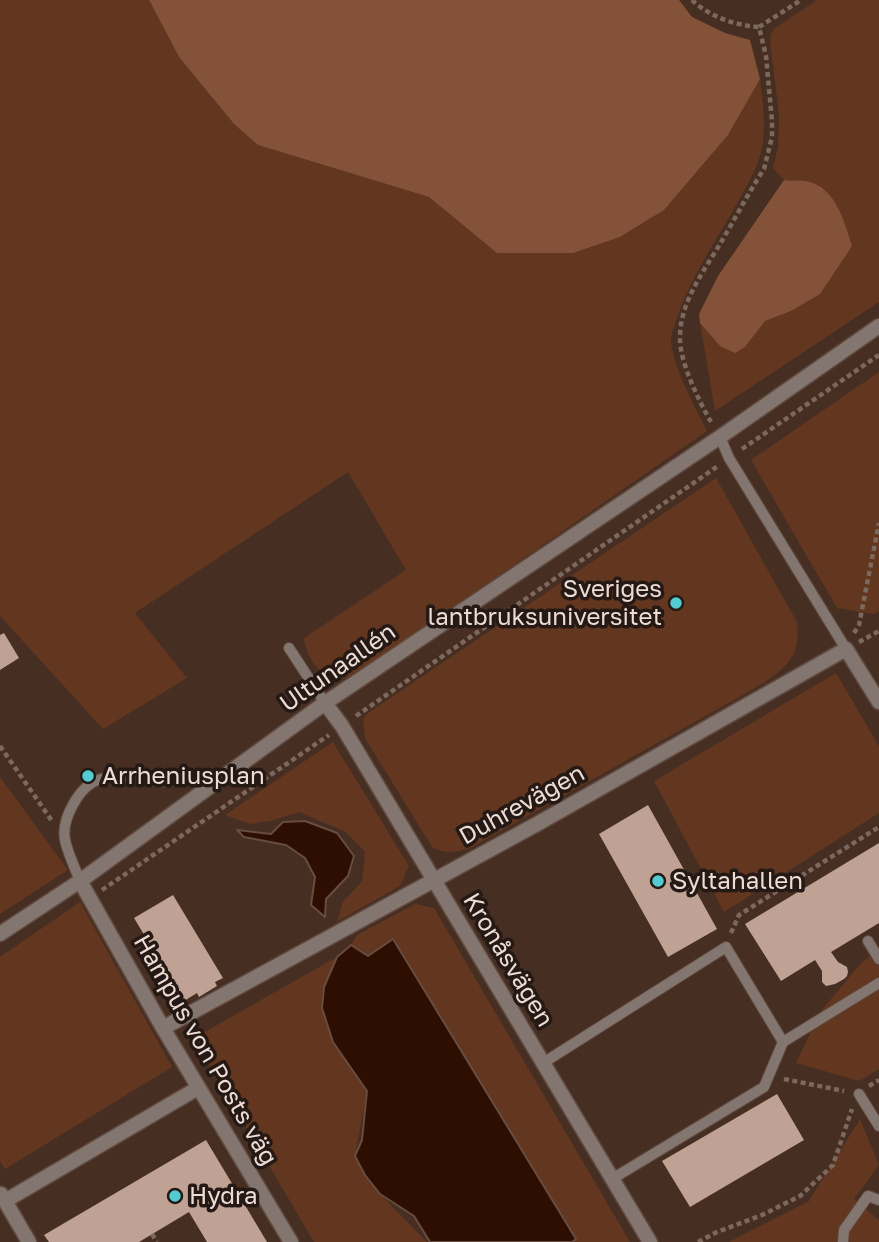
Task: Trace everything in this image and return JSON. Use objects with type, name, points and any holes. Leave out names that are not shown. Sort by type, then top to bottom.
[{"type":"street","name":"Ultunaallén","points":[[0,934],[80,881],[325,703],[720,437],[879,326]]},
{"type":"street","points":[[846,649],[879,702]]},
{"type":"street","name":"Duhrevägen","points":[[163,1028],[537,824],[846,649]]},
{"type":"street","name":"Kronåsvägen","points":[[325,703],[342,726],[650,1242]]},
{"type":"street","name":"Hampus von Posts väg","points":[[80,881],[198,1088],[291,1242]]},
{"type":"street","points":[[29,1242],[2,1197],[198,1088]]},
{"type":"lane","points":[[720,437],[729,458],[846,649]]},
{"type":"lane","points":[[289,648],[325,703]]},
{"type":"lane","points":[[80,881],[65,839],[67,819],[80,793],[89,785],[100,779],[116,778],[156,782],[224,777]]},
{"type":"lane","points":[[868,942],[879,959]]},
{"type":"lane","points":[[543,1063],[726,947],[783,1042]]},
{"type":"lane","points":[[612,1179],[764,1087],[783,1042],[879,984]]},
{"type":"lane","points":[[859,1094],[879,1126]]},
{"type":"lane","points":[[843,1242],[844,1230],[868,1196],[879,1200]]},
{"type":"path","points":[[692,0],[702,10],[714,16],[745,26],[759,27],[800,0]]},
{"type":"path","points":[[720,437],[688,376],[679,338],[688,302],[698,280],[764,169],[769,155],[772,137],[771,109],[766,56],[759,27]]},
{"type":"path","points":[[90,899],[879,355]]},
{"type":"path","points":[[846,649],[859,625],[879,523]]},
{"type":"path","points":[[0,746],[65,839]]},
{"type":"path","points":[[726,947],[739,915],[879,827]]},
{"type":"path","points":[[769,1075],[859,1094]]},
{"type":"path","points":[[698,1242],[800,1196],[833,1165],[847,1123]]},
{"type":"path","points":[[152,1234],[157,1242]]},
{"type":"shaded area","points":[[0,0],[149,0],[179,57],[234,124],[258,145],[429,197],[497,253],[620,237],[664,210],[728,135],[760,79],[764,129],[759,159],[746,188],[693,280],[681,307],[671,341],[680,375],[707,431],[353,677],[335,678],[324,674],[316,666],[306,649],[304,638],[406,570],[348,472],[135,613],[187,678],[103,729],[0,616]]},
{"type":"shaded area","points":[[149,0],[679,0],[692,17],[725,33],[750,40],[760,79],[728,135],[664,210],[620,237],[573,253],[497,253],[429,197],[258,145],[234,124],[179,57]]},
{"type":"shaded area","points":[[817,0],[879,0],[879,302],[715,411],[700,323],[720,346],[745,347],[765,321],[791,311],[807,181],[784,180],[773,168],[778,147],[779,114],[770,41],[775,28]]},
{"type":"shaded area","points":[[784,180],[806,181],[825,190],[837,206],[852,246],[820,294],[791,311],[765,321],[745,347],[735,353],[720,346],[700,323],[699,314],[718,276]]},
{"type":"shaded area","points":[[879,372],[879,611],[874,614],[837,608],[751,460]]},
{"type":"shaded area","points":[[716,478],[797,622],[797,645],[789,661],[757,687],[472,847],[452,852],[432,847],[365,738],[363,720],[368,713]]},
{"type":"shaded area","points":[[836,673],[879,746],[879,813],[724,912],[654,781]]},
{"type":"shaded area","points":[[333,742],[409,866],[400,886],[338,921],[342,903],[362,881],[365,852],[346,832],[299,812],[250,824],[225,815]]},
{"type":"shaded area","points":[[0,777],[68,870],[0,914]]},
{"type":"shaded area","points":[[305,821],[337,833],[354,856],[348,876],[326,899],[325,917],[311,905],[315,877],[305,858],[286,845],[244,837],[237,830],[271,834],[283,822]]},
{"type":"shaded area","points":[[80,902],[172,1067],[5,1169],[0,1161],[0,957]]},
{"type":"shaded area","points":[[415,904],[434,908],[630,1242],[572,1242],[576,1239],[393,939],[368,956],[351,945],[357,935]]},
{"type":"shaded area","points":[[393,939],[576,1239],[572,1242],[430,1242],[414,1216],[380,1194],[365,1175],[355,1156],[362,1140],[367,1091],[333,1042],[322,1008],[324,987],[337,957],[351,945],[368,956]]},
{"type":"shaded area","points":[[879,949],[879,1069],[859,1081],[796,1063],[821,1011],[861,963]]},
{"type":"shaded area","points":[[337,957],[324,987],[333,1042],[367,1091],[355,1156],[380,1194],[427,1242],[314,1242],[194,1038]]},
{"type":"shaded area","points":[[860,1119],[879,1165],[854,1199],[879,1220],[879,1242],[729,1242],[809,1201]]},
{"type":"building","points":[[4,633],[19,658],[0,670],[0,635]]},
{"type":"building","name":"Syltahallen","points":[[648,805],[717,929],[668,957],[599,834]]},
{"type":"building","points":[[879,843],[879,923],[831,952],[838,962],[847,967],[847,976],[826,986],[822,982],[822,971],[815,960],[781,981],[745,924]]},
{"type":"building","points":[[173,895],[223,978],[215,982],[217,986],[199,997],[197,993],[184,1001],[134,918]]},
{"type":"building","points":[[777,1094],[804,1140],[690,1207],[662,1161]]},
{"type":"building","name":"Hydra","points":[[206,1140],[267,1242],[207,1242],[189,1212],[139,1242],[49,1242],[44,1235]]},
{"type":"place","name":"Sveriges lantbruksuniversitet","points":[[676,603]]},
{"type":"place","name":"Arrheniusplan","points":[[88,776]]},
{"type":"place","name":"Syltahallen","points":[[658,881]]},
{"type":"place","name":"Hydra","points":[[175,1196]]}]
